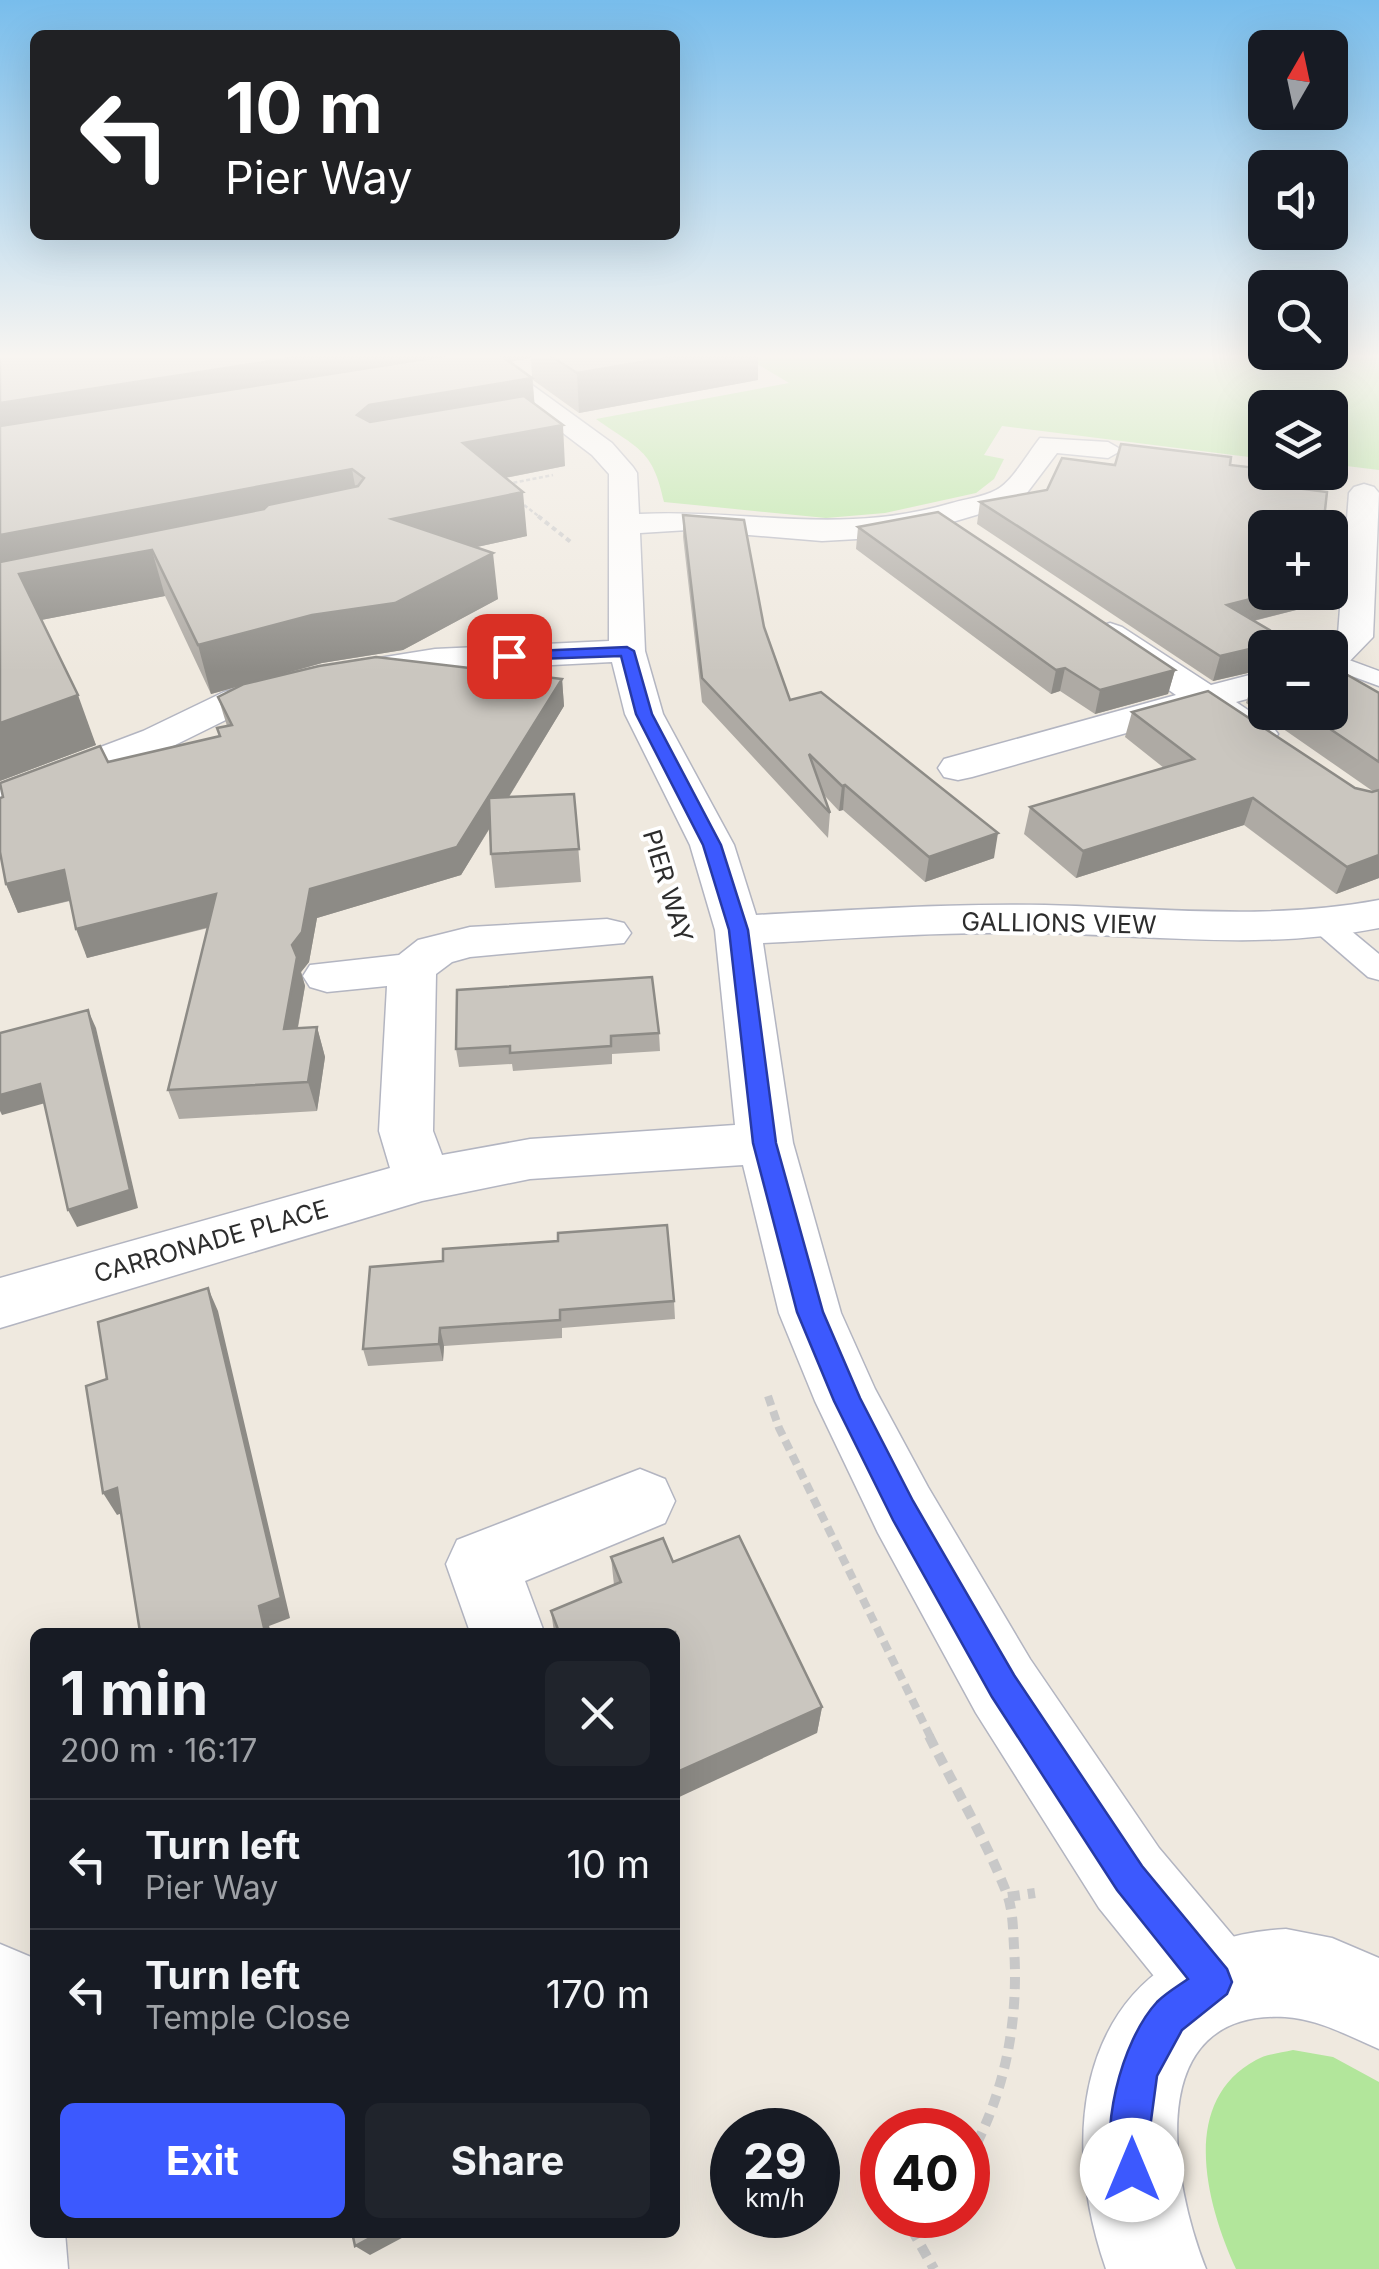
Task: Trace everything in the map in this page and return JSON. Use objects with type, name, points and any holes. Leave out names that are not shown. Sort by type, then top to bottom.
[{"type":"street","name":"PIER WAY","points":[[613,460],[623,473],[627,651],[644,714],[712,845],[738,930],[765,1143],[810,1312],[848,1401],[903,1510],[1003,1686],[1129,1878],[1214,1982]]},
{"type":"street","points":[[626,524],[702,522],[822,532],[875,529],[938,518],[1009,496],[1037,460]]},
{"type":"street","points":[[1348,643],[1355,637],[1364,493]]},
{"type":"street","points":[[938,518],[980,546]]},
{"type":"street","points":[[1077,612],[1283,751]]},
{"type":"street","points":[[0,799],[157,739],[237,700],[323,678],[435,660],[627,651]]},
{"type":"street","points":[[958,768],[1248,687]]},
{"type":"street","name":"GALLIONS VIEW","points":[[738,930],[1044,919],[1215,928],[1327,926],[1379,914]]},
{"type":"street","points":[[327,976],[412,969],[435,951],[470,942],[607,933]]},
{"type":"street","points":[[412,969],[406,1131],[422,1180]]},
{"type":"street","name":"CARRONADE PLACE","points":[[0,1303],[422,1180],[530,1159],[765,1143]]},
{"type":"street","points":[[506,1628],[482,1564],[640,1501]]},
{"type":"street","points":[[1156,2269],[1139,2226],[1128,2143],[1139,2072],[1169,2016],[1214,1982],[1276,1969],[1344,1983],[1379,2004]]},
{"type":"street","points":[[0,1988],[21,2086],[18,2269]]},
{"type":"lane","points":[[1348,667],[1379,679]]},
{"type":"lane","points":[[1327,926],[1379,970]]},
{"type":"path","points":[[530,460],[499,485],[574,544]]},
{"type":"path","points":[[990,2119],[1002,2086],[1012,2019],[1014,1930],[1008,1896],[993,1861]]},
{"type":"path","points":[[1008,1896],[1036,1893]]},
{"type":"path","points":[[917,2238],[934,2269]]},
{"type":"green space","points":[[649,460],[1004,460],[994,479],[976,493],[885,513],[826,518],[664,502]]},
{"type":"green space","points":[[1348,460],[1379,460],[1379,470],[1348,466]]},
{"type":"green space","points":[[1293,2050],[1333,2057],[1379,2082],[1379,2269],[1236,2269],[1225,2244],[1209,2186],[1206,2157],[1208,2128],[1216,2102],[1232,2078],[1256,2060]]},
{"type":"building","points":[[0,460],[484,460],[523,492],[392,519],[493,553],[395,603],[312,615],[198,645],[152,550],[19,574],[78,695],[0,723],[0,562],[264,509],[358,486],[364,478],[352,469],[0,535]]},
{"type":"building","points":[[1061,460],[1115,465],[1116,460],[1231,460],[1230,465],[1248,467],[1248,490],[1327,492],[1325,510],[1248,510],[1248,600],[1227,605],[1269,630],[1248,630],[1248,649],[1220,656],[980,502],[1047,490]]},
{"type":"building","points":[[938,512],[1175,670],[1100,690],[1065,668],[1056,670],[858,527]]},
{"type":"building","points":[[683,515],[744,520],[764,627],[790,700],[821,692],[998,833],[929,857],[809,754],[830,813],[702,678]]},
{"type":"building","points":[[376,657],[562,679],[457,847],[310,889],[302,932],[292,945],[297,957],[284,1029],[317,1027],[308,1082],[168,1090],[216,894],[76,929],[64,870],[6,884],[0,852],[0,783],[100,746],[108,762],[220,736],[217,728],[232,725],[218,697],[244,684]]},
{"type":"building","points":[[1348,675],[1379,693],[1379,762],[1332,730],[1348,730]]},
{"type":"building","points":[[1208,691],[1248,717],[1248,730],[1267,730],[1355,788],[1379,790],[1379,855],[1347,867],[1253,798],[1083,851],[1030,807],[1194,759],[1132,712]]},
{"type":"building","points":[[574,794],[579,849],[491,854],[489,798]]},
{"type":"building","points":[[652,977],[659,1033],[611,1036],[611,1046],[510,1053],[510,1046],[456,1049],[457,990]]},
{"type":"building","points":[[88,1010],[130,1190],[68,1210],[40,1084],[0,1095],[0,1033]]},
{"type":"building","points":[[667,1225],[674,1301],[560,1310],[560,1320],[440,1328],[439,1344],[363,1349],[370,1267],[443,1261],[443,1249],[558,1241],[558,1233]]},
{"type":"building","points":[[208,1288],[281,1598],[259,1606],[264,1628],[139,1628],[117,1488],[103,1493],[86,1386],[107,1379],[98,1322]]},
{"type":"building","points":[[739,1536],[822,1707],[680,1771],[680,1628],[557,1628],[551,1611],[621,1582],[611,1557],[663,1538],[673,1562]]},
{"type":"building","points":[[353,2238],[370,2238],[355,2246]]},
{"type":"route","points":[[509,656],[627,651],[644,714],[712,845],[738,930],[765,1143],[810,1312],[848,1401],[903,1510],[1003,1686],[1129,1878],[1214,1982],[1169,2016],[1139,2072],[1128,2143],[1132,2170]]}]
